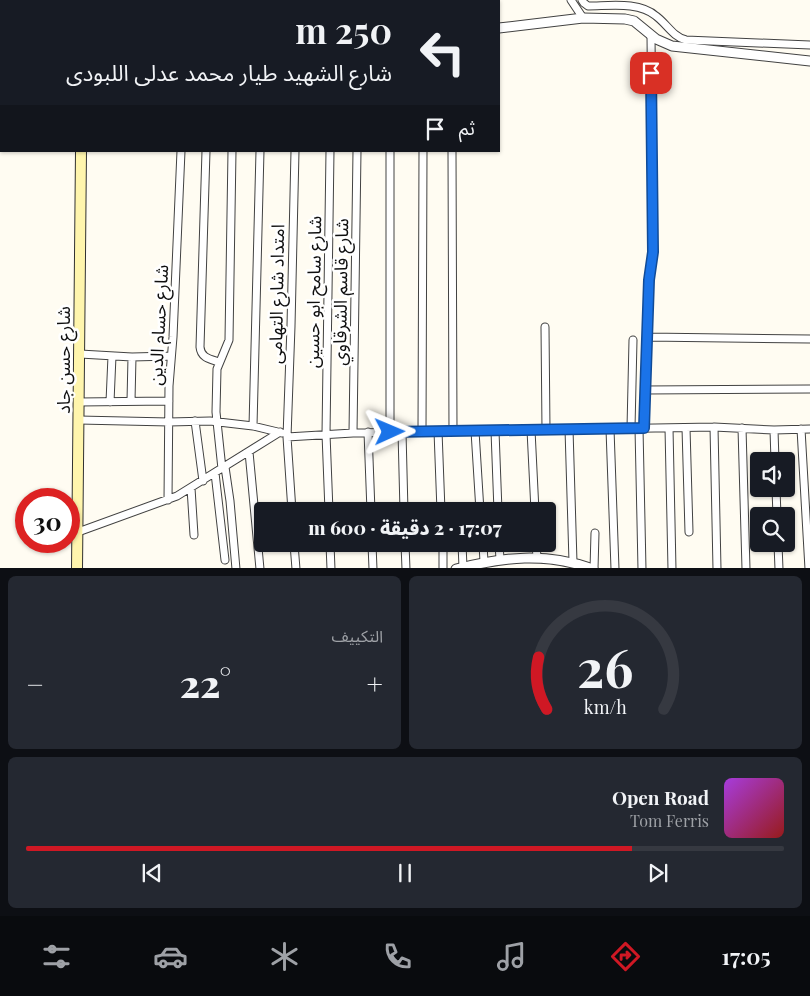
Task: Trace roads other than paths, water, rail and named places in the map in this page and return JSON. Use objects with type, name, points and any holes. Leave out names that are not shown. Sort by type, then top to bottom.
[{"type":"main road","name":"شارع حسن جاد","points":[[78,488],[81,152]]},
{"type":"main road","name":"شارع حسن جاد","points":[[77,553],[77,568]]},
{"type":"street","points":[[571,0],[584,18]]},
{"type":"street","points":[[582,0],[588,6],[634,6],[642,8],[656,16],[677,36],[686,40],[810,45]]},
{"type":"street","points":[[500,28],[584,18],[629,19],[638,23],[661,42],[672,46],[810,61]]},
{"type":"street","points":[[638,428],[645,390],[649,276],[653,252],[651,35]]},
{"type":"street","name":"شارع حسام الدين","points":[[168,500],[168,422],[181,152]]},
{"type":"street","points":[[206,152],[200,347],[205,357],[219,362]]},
{"type":"street","points":[[225,560],[217,422],[217,373],[219,362],[229,340],[232,152]]},
{"type":"street","points":[[253,426],[260,152]]},
{"type":"street","name":"امتداد شارع التهامى","points":[[291,502],[285,434],[291,326],[295,152]]},
{"type":"street","name":"شارع سامح ابو حسين","points":[[329,502],[326,434],[330,152]]},
{"type":"street","name":"شارع قاسم الشرقاوي","points":[[352,433],[357,152]]},
{"type":"street","points":[[390,152],[390,432]]},
{"type":"street","points":[[422,432],[423,152]]},
{"type":"street","points":[[452,152],[452,431]]},
{"type":"street","points":[[545,327],[546,430]]},
{"type":"street","points":[[647,337],[810,339]]},
{"type":"street","points":[[633,340],[638,428],[642,568]]},
{"type":"street","points":[[80,354],[132,357],[171,356]]},
{"type":"street","points":[[110,402],[112,356]]},
{"type":"street","points":[[131,402],[132,357]]},
{"type":"street","points":[[645,390],[810,389]]},
{"type":"street","points":[[79,402],[169,401]]},
{"type":"street","points":[[79,420],[217,422],[253,426],[285,434],[714,427],[774,430],[810,429]]},
{"type":"street","points":[[195,421],[203,481]]},
{"type":"street","points":[[714,427],[717,568]]},
{"type":"street","points":[[669,428],[672,568]]},
{"type":"street","points":[[686,428],[689,532]]},
{"type":"street","points":[[742,428],[746,568]]},
{"type":"street","points":[[569,429],[573,562]]},
{"type":"street","points":[[610,429],[615,568]]},
{"type":"street","points":[[802,429],[808,568]]},
{"type":"street","points":[[531,430],[535,502]]},
{"type":"street","points":[[774,430],[775,452]]},
{"type":"street","points":[[438,431],[441,502]]},
{"type":"street","points":[[475,431],[479,502]]},
{"type":"street","points":[[494,431],[498,502]]},
{"type":"street","points":[[368,432],[371,502]]},
{"type":"street","points":[[402,432],[404,502]]},
{"type":"street","points":[[80,531],[168,500],[249,452],[285,434]]},
{"type":"street","points":[[249,452],[260,568]]},
{"type":"street","points":[[221,469],[230,501],[236,568]]},
{"type":"street","points":[[191,488],[194,535]]},
{"type":"street","points":[[461,552],[460,568],[500,559],[537,558],[573,562],[594,568],[595,533]]},
{"type":"street","points":[[295,552],[296,568]]},
{"type":"street","points":[[330,552],[331,568]]},
{"type":"street","points":[[372,552],[373,568]]},
{"type":"street","points":[[405,552],[406,568]]},
{"type":"street","points":[[443,552],[444,568]]},
{"type":"street","points":[[483,552],[484,562]]},
{"type":"street","points":[[500,552],[500,559]]},
{"type":"street","points":[[537,552],[537,558]]},
{"type":"street","points":[[778,552],[779,568]]}]
